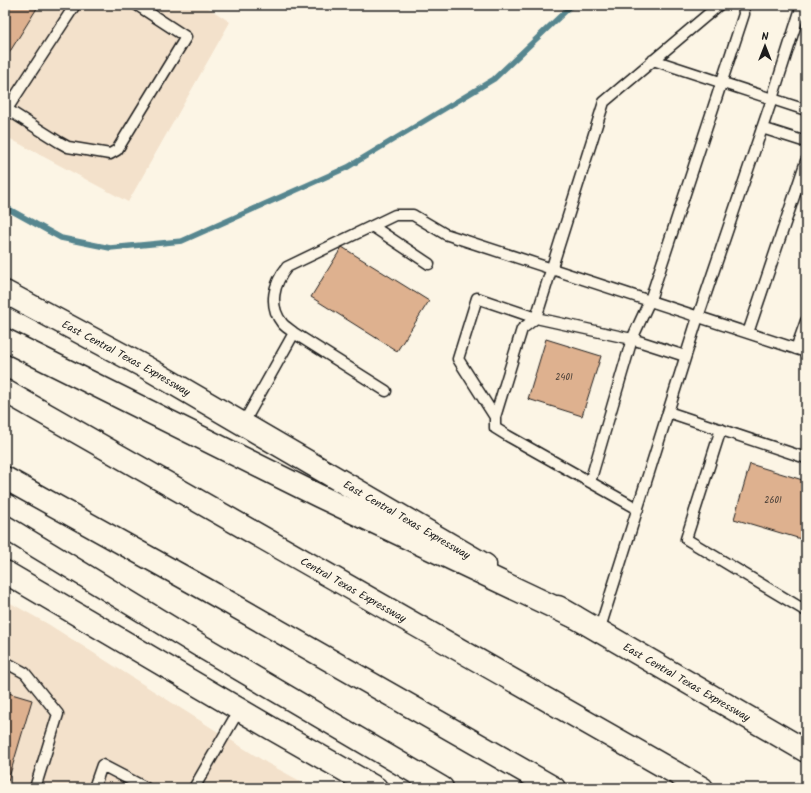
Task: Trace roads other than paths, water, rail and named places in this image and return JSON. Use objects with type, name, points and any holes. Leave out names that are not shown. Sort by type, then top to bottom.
[{"type":"main road","name":"East Central Texas Expressway","points":[[5,292],[147,368],[806,751]]},
{"type":"main road","points":[[5,340],[312,492],[575,617]]},
{"type":"main road","name":"Central Texas Expressway","points":[[5,391],[702,788]]},
{"type":"main road","points":[[5,478],[205,589],[554,788]]},
{"type":"main road","points":[[5,527],[199,645],[442,788]]},
{"type":"main road","points":[[5,572],[239,710],[376,788]]},
{"type":"lane","points":[[75,5],[6,108],[68,147],[110,154],[117,150],[186,37],[136,5]]},
{"type":"lane","points":[[638,509],[495,428],[495,417],[522,329],[536,318],[604,102],[719,5]]},
{"type":"lane","points":[[590,482],[632,339],[650,300],[722,83],[744,14],[743,5]]},
{"type":"lane","points":[[599,631],[698,317],[772,99],[802,5]]},
{"type":"lane","points":[[653,60],[806,110]]},
{"type":"lane","points":[[762,128],[806,142]]},
{"type":"lane","points":[[748,333],[806,161]]},
{"type":"lane","points":[[386,391],[294,333],[282,322],[274,306],[274,290],[280,275],[287,267],[395,215],[413,215],[445,234],[801,350],[806,321]]},
{"type":"lane","points":[[372,226],[429,264]]},
{"type":"lane","points":[[495,417],[458,359],[477,298],[536,318],[632,339],[686,356]]},
{"type":"lane","points":[[243,424],[294,333]]},
{"type":"lane","points":[[668,412],[806,458]]},
{"type":"lane","points":[[722,429],[686,540],[806,611]]},
{"type":"lane","points":[[5,662],[25,672],[58,714],[35,788]]},
{"type":"lane","points":[[194,788],[239,710]]},
{"type":"lane","points":[[94,788],[102,765],[146,788]]},
{"type":"waterway","points":[[5,207],[61,238],[110,248],[182,241],[348,167],[494,79],[572,5]]}]
